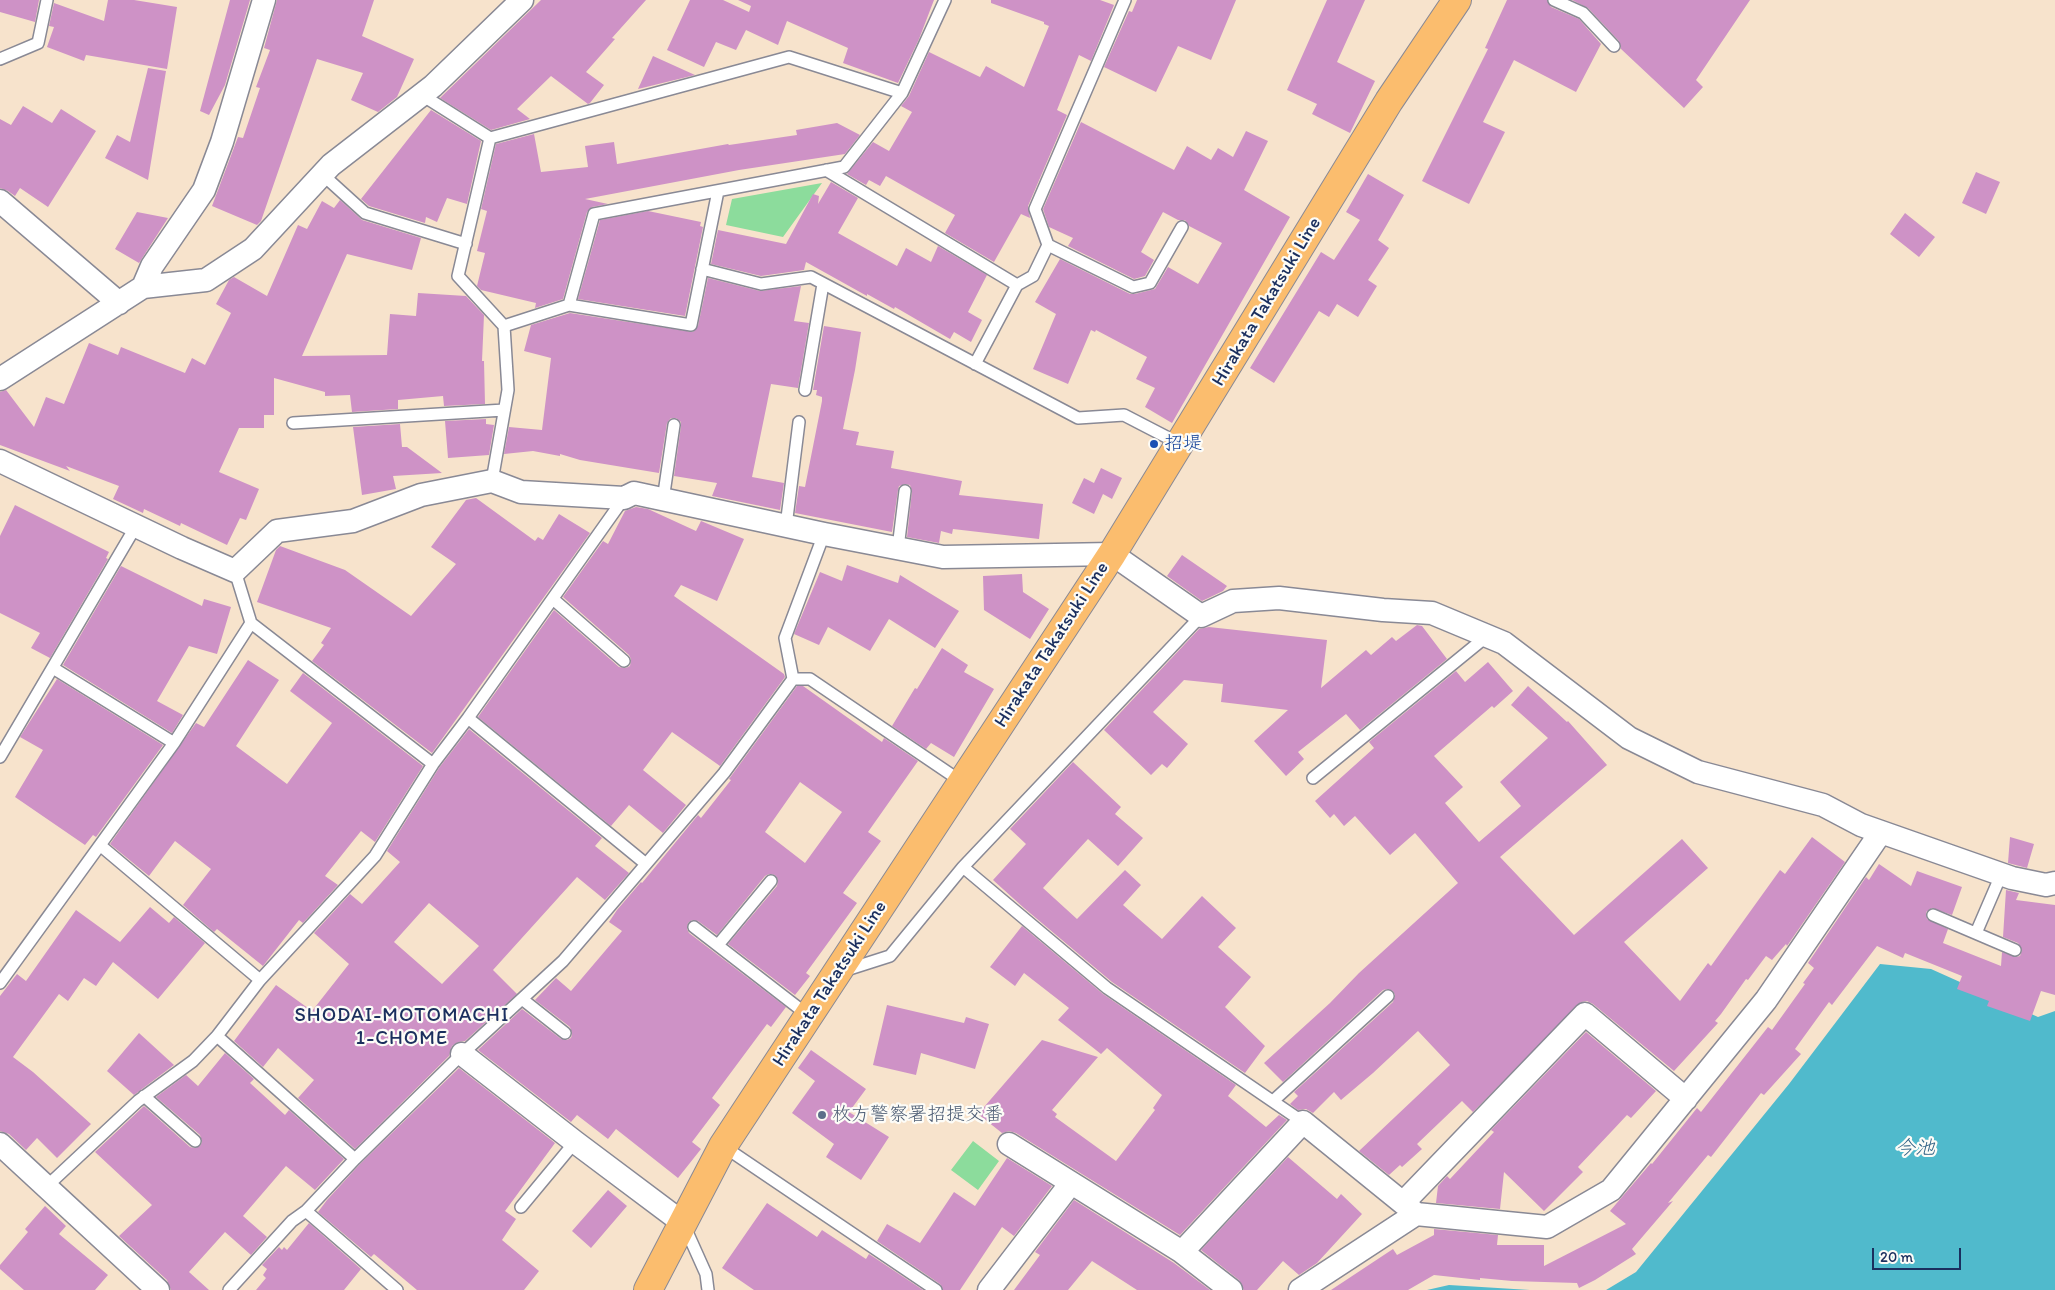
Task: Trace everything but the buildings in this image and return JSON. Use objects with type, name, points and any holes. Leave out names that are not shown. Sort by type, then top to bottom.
[{"type":"main road","name":"Hirakata Takatsuki Line","points":[[648,1290],[723,1146],[1112,554],[1389,101],[1457,0]]},
{"type":"street","points":[[143,287],[152,266],[204,190],[222,142],[264,0]]},
{"type":"street","points":[[0,379],[143,287],[206,280],[253,249],[331,165],[422,95],[522,0]]},
{"type":"street","points":[[0,201],[119,304]]},
{"type":"street","points":[[0,461],[235,571],[277,531],[353,521],[421,495],[492,480],[521,492],[624,498],[634,494],[824,534],[943,556],[1112,554],[1201,616],[1233,601],[1279,598],[1383,610],[1432,613],[1504,643],[1629,738],[1698,772],[1824,805],[1861,825],[2001,875],[2046,885],[2055,883]]},
{"type":"street","points":[[1182,1252],[1303,1122],[1409,1208],[1547,1227],[1611,1190],[1766,1000],[1881,832]]},
{"type":"street","points":[[1300,1290],[1409,1208],[1585,1014],[1686,1098]]},
{"type":"street","points":[[462,1054],[683,1223]]},
{"type":"street","points":[[0,1144],[153,1288]]},
{"type":"street","points":[[1009,1144],[1182,1252],[1231,1290]]},
{"type":"street","points":[[989,1290],[1071,1183]]},
{"type":"lane","points":[[0,59],[38,43],[47,0]]},
{"type":"lane","points":[[569,305],[594,214],[844,167],[902,93],[946,0]]},
{"type":"lane","points":[[1125,0],[1035,209],[1048,245],[1133,287],[1150,283],[1182,226]]},
{"type":"lane","points":[[1554,0],[1583,13],[1614,46]]},
{"type":"lane","points":[[422,95],[490,138],[789,57],[902,93]]},
{"type":"lane","points":[[490,138],[458,276],[504,326],[508,390],[492,480]]},
{"type":"lane","points":[[826,170],[1017,285]]},
{"type":"lane","points":[[322,174],[365,213],[466,244]]},
{"type":"lane","points":[[504,326],[569,305],[691,325],[718,191]]},
{"type":"lane","points":[[975,364],[1017,285],[1033,276],[1048,245]]},
{"type":"lane","points":[[702,269],[761,284],[811,277],[1078,418],[1124,415],[1180,444]]},
{"type":"lane","points":[[805,390],[824,284]]},
{"type":"lane","points":[[293,423],[504,410]]},
{"type":"lane","points":[[786,526],[799,422]]},
{"type":"lane","points":[[663,500],[674,425]]},
{"type":"lane","points":[[898,548],[905,491]]},
{"type":"lane","points":[[46,1188],[144,1096],[193,1061],[217,1036],[260,980],[375,856],[433,764],[468,718],[624,498]]},
{"type":"lane","points":[[0,757],[136,526]]},
{"type":"lane","points":[[229,1290],[292,1222],[306,1211],[355,1159],[462,1054],[563,961],[724,773],[793,679],[785,638],[824,534]]},
{"type":"lane","points":[[235,571],[251,623],[433,764]]},
{"type":"lane","points":[[553,599],[624,661]]},
{"type":"lane","points":[[837,974],[890,956],[963,867],[1201,616]]},
{"type":"lane","points":[[0,983],[174,743],[251,623]]},
{"type":"lane","points":[[1313,778],[1487,636]]},
{"type":"lane","points":[[53,668],[174,743]]},
{"type":"lane","points":[[793,679],[810,679],[962,782]]},
{"type":"lane","points":[[468,718],[646,864]]},
{"type":"lane","points":[[101,846],[260,980]]},
{"type":"lane","points":[[963,867],[1107,988],[1303,1122]]},
{"type":"lane","points":[[1976,933],[2001,875]]},
{"type":"lane","points":[[718,945],[771,881]]},
{"type":"lane","points":[[1933,915],[2015,950]]},
{"type":"lane","points":[[694,927],[809,1016]]},
{"type":"lane","points":[[1273,1101],[1388,996]]},
{"type":"lane","points":[[522,999],[564,1033]]},
{"type":"lane","points":[[217,1036],[355,1159]]},
{"type":"lane","points":[[144,1096],[194,1141]]},
{"type":"lane","points":[[521,1207],[575,1142]]},
{"type":"lane","points":[[723,1146],[936,1290]]},
{"type":"lane","points":[[306,1211],[397,1290]]},
{"type":"lane","points":[[683,1223],[706,1274],[708,1290]]},
{"type":"green space","points":[[822,183],[783,237],[726,225],[732,199]]},
{"type":"green space","points":[[973,1141],[999,1161],[978,1190],[951,1170]]},
{"type":"water","name":"今池","points":[[1880,964],[1931,969],[2038,1017],[2055,1011],[2055,1290],[1606,1290],[1636,1272],[1789,1084]]},
{"type":"water","points":[[1449,1285],[1530,1290],[1427,1290]]},
{"type":"place","name":"招堤","points":[[1154,444]]},
{"type":"place","name":"枚方警察署招提交番","points":[[822,1115]]},
{"type":"district","name":"SHODAI-MOTOMACHI 1-CHOME","points":[[402,1028]]}]
